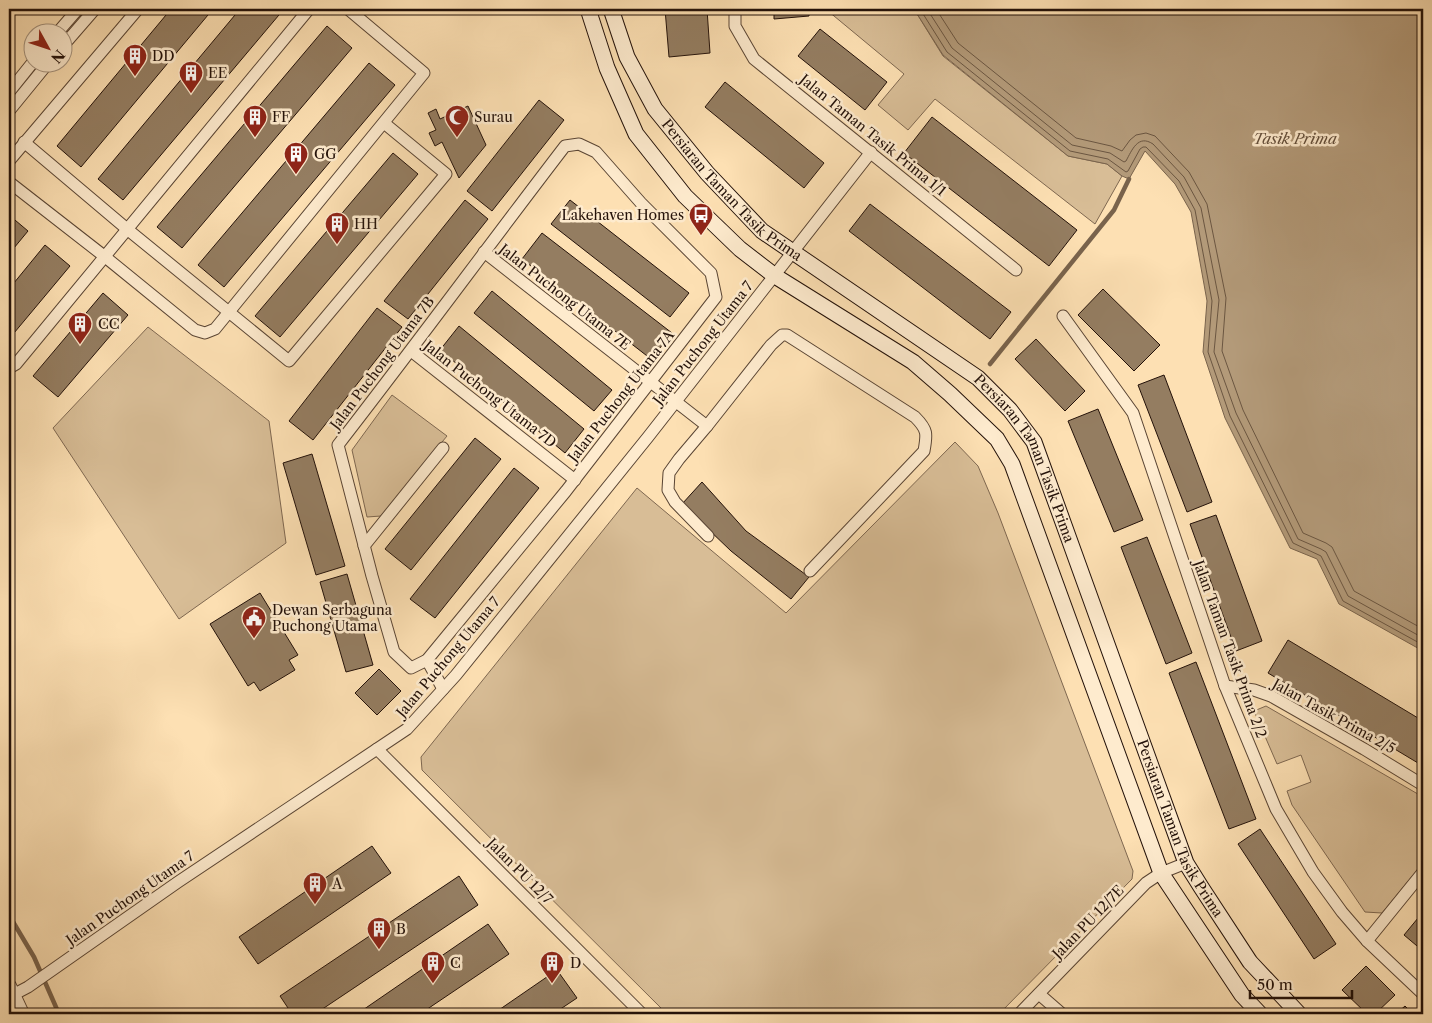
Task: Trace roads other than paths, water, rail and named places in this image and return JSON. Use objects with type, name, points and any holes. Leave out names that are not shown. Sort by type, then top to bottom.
[{"type":"main road","name":"Persiaran Taman Tasik Prima","points":[[588,9],[607,68],[636,134],[686,196],[740,249],[775,276],[913,362],[997,439],[1012,464],[1161,873],[1242,995],[1260,1014]]},
{"type":"main road","name":"Persiaran Taman Tasik Prima","points":[[611,9],[627,57],[655,110],[707,173],[762,231],[978,378],[1010,410],[1034,442],[1186,863],[1250,962],[1299,1014]]},
{"type":"street","points":[[67,22],[78,9]]},
{"type":"street","points":[[72,35],[95,9]]},
{"type":"street","points":[[9,161],[138,9]]},
{"type":"street","points":[[9,368],[16,364],[309,9]]},
{"type":"street","points":[[9,182],[195,330],[205,333],[215,329],[424,73],[348,9]]},
{"type":"street","name":"Jalan Taman Tasik Prima 1/1","points":[[735,9],[735,26],[754,59],[1016,270]]},
{"type":"street","points":[[9,92],[25,72]]},
{"type":"street","points":[[9,111],[41,72]]},
{"type":"street","points":[[24,142],[228,313],[289,361],[446,174],[384,123]]},
{"type":"street","name":"Jalan Puchong Utama 7B","points":[[427,660],[411,668],[394,652],[338,445],[565,146],[579,144],[596,152]]},
{"type":"street","name":"Jalan Puchong Utama 7A","points":[[427,660],[575,480],[716,297],[710,273],[641,203],[596,152]]},
{"type":"street","name":"Jalan Puchong Utama 7","points":[[10,993],[28,987],[178,882],[407,729],[456,674],[676,403],[871,152]]},
{"type":"street","name":"Jalan Puchong Utama 7E","points":[[484,252],[707,426]]},
{"type":"street","name":"Jalan Taman Tasik Prima 2/2","points":[[1063,316],[1133,413],[1225,686],[1276,809],[1313,872],[1342,912],[1367,941],[1423,994]]},
{"type":"street","points":[[708,536],[676,502],[668,490],[669,473],[770,344],[782,335],[787,335],[915,417],[927,432],[924,451],[810,571]]},
{"type":"street","name":"Jalan Puchong Utama 7D","points":[[411,351],[575,480]]},
{"type":"street","points":[[364,546],[443,448]]},
{"type":"street","points":[[427,660],[443,689]]},
{"type":"street","name":"Jalan Tasik Prima 2/5","points":[[1225,686],[1254,690],[1271,696],[1423,785]]},
{"type":"street","name":"Jalan PU 12/7","points":[[377,749],[642,1014]]},
{"type":"street","name":"Jalan PU 12/7E","points":[[1019,1014],[1146,884],[1161,873],[1186,863]]},
{"type":"street","points":[[1367,941],[1423,872]]},
{"type":"street","points":[[10,993],[22,1014]]},
{"type":"street","points":[[1039,994],[1062,1014]]},
{"type":"water","name":"Tasik Prima","points":[[914,9],[1423,9],[1423,651],[1339,604],[1317,559],[1290,548],[1225,418],[1203,352],[1207,301],[1191,212],[1175,184],[1145,151],[1129,179],[1107,164],[1068,156],[943,55]]},
{"type":"waterway","points":[[990,364],[1114,210],[1129,179]]},
{"type":"waterway","points":[[9,915],[34,957],[59,1014]]},
{"type":"place","name":"DD","points":[[135,77]]},
{"type":"place","name":"EE","points":[[191,94]]},
{"type":"place","name":"FF","points":[[255,138]]},
{"type":"place","name":"Surau","points":[[457,138]]},
{"type":"place","name":"GG","points":[[296,175]]},
{"type":"place","name":"Lakehaven Homes","points":[[701,236]]},
{"type":"place","name":"HH","points":[[337,245]]},
{"type":"place","name":"CC","points":[[80,345]]},
{"type":"place","name":"Dewan Serbaguna Puchong Utama","points":[[254,639]]},
{"type":"place","name":"A","points":[[315,905]]},
{"type":"place","name":"B","points":[[379,950]]},
{"type":"place","name":"C","points":[[433,984]]},
{"type":"place","name":"D","points":[[552,984]]}]
